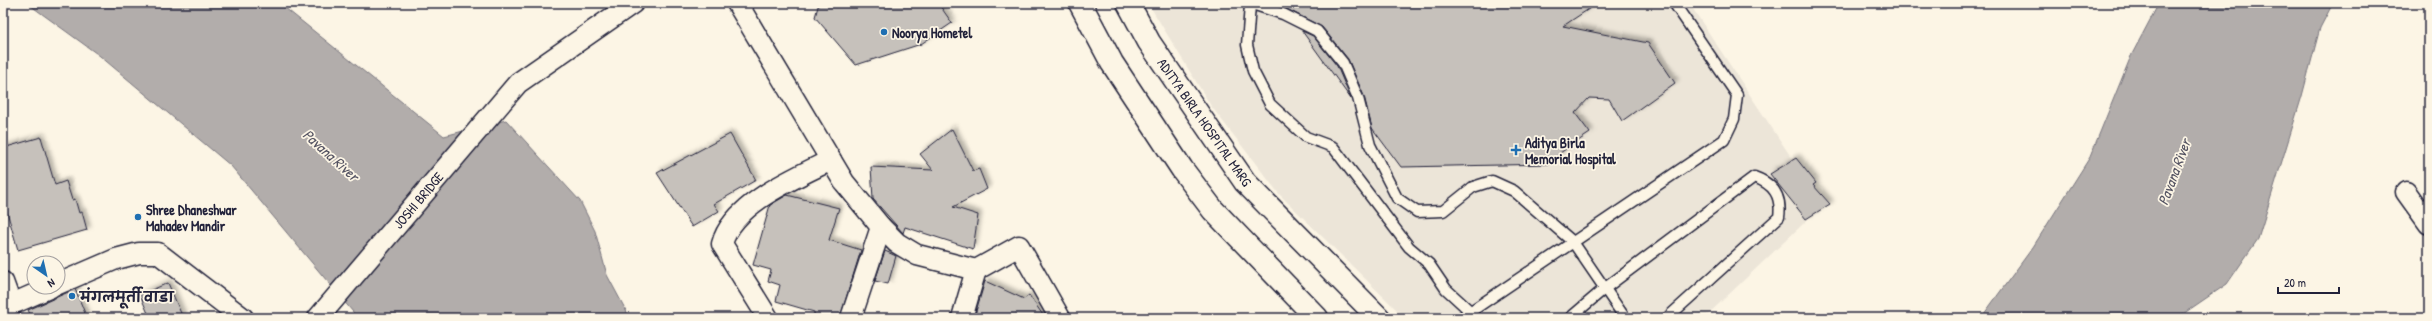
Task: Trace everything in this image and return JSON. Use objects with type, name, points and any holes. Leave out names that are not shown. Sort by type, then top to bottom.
[{"type":"main road","points":[[1080,3],[1112,63],[1212,210],[1317,318]]},
{"type":"main road","name":"ADITYA BIRLA HOSPITAL MARG","points":[[1128,3],[1149,42],[1245,182],[1379,318]]},
{"type":"street","name":"JOSHI BRIDGE","points":[[318,318],[518,83],[633,3]]},
{"type":"street","points":[[737,3],[844,182],[897,244],[917,255],[976,270],[1019,246],[1060,318]]},
{"type":"street","points":[[768,318],[722,244],[727,228],[745,211],[776,188],[831,160]]},
{"type":"street","points":[[2406,192],[2429,224]]},
{"type":"street","points":[[851,318],[881,227]]},
{"type":"street","points":[[66,281],[116,259],[139,253],[158,253],[243,318]]},
{"type":"street","points":[[962,318],[976,270]]},
{"type":"street","points":[[3,282],[7,306],[32,295]]},
{"type":"lane","points":[[1461,318],[1724,140],[1734,119],[1737,95],[1674,3]]},
{"type":"lane","points":[[1471,312],[1446,289],[1429,264],[1409,247],[1333,147],[1306,137],[1270,104],[1253,71],[1247,45],[1250,4],[1283,14],[1317,31],[1343,63],[1358,98],[1370,145],[1397,198],[1417,212],[1443,210],[1473,187],[1492,182],[1514,191],[1573,242],[1625,318]]},
{"type":"lane","points":[[1570,318],[1604,289],[1754,177],[1767,181],[1776,192],[1781,206],[1779,217],[1667,318]]},
{"type":"shaded area","name":"Aditya Birla Memorial Hospital","points":[[1148,3],[1689,3],[1823,205],[1704,318],[1405,318],[1280,195],[1211,106]]},
{"type":"water","name":"Pavana River","points":[[27,3],[279,3],[444,136],[506,120],[580,201],[595,231],[607,275],[630,318],[358,318],[231,166],[100,56]]},
{"type":"water","name":"Pavana River","points":[[2159,3],[2333,3],[2320,28],[2302,96],[2258,239],[2227,284],[2177,318],[1981,318],[2033,247],[2090,157],[2131,56]]},
{"type":"building","name":"Noorya Hometel","points":[[819,3],[938,3],[952,23],[921,44],[856,65],[815,17]]},
{"type":"building","points":[[1282,3],[1598,3],[1563,26],[1648,43],[1675,83],[1622,121],[1609,99],[1589,98],[1575,113],[1590,133],[1560,153],[1551,164],[1401,167],[1372,128],[1364,96],[1348,59],[1322,27],[1285,8]]},
{"type":"building","points":[[1302,31],[1313,36],[1337,66],[1351,99]]},
{"type":"building","points":[[952,129],[973,171],[979,169],[987,189],[953,207],[978,215],[973,249],[905,227],[903,233],[873,199],[871,167],[933,170],[920,154]]},
{"type":"building","points":[[730,134],[756,180],[714,204],[719,211],[692,227],[657,173]]},
{"type":"building","points":[[41,137],[55,185],[66,181],[72,200],[75,199],[79,213],[82,212],[87,230],[18,250],[3,198],[3,148]]},
{"type":"building","points":[[1796,158],[1816,183],[1813,185],[1830,204],[1806,219],[1770,174]]},
{"type":"building","points":[[787,195],[839,208],[829,240],[861,250],[840,318],[824,318],[814,315],[814,312],[776,301],[780,285],[768,281],[771,270],[753,265],[770,205]]},
{"type":"building","points":[[885,251],[896,256],[888,284],[875,281]]},
{"type":"building","points":[[985,281],[1024,299],[1029,295],[1045,318],[974,318]]},
{"type":"building","points":[[168,283],[183,318],[150,318],[140,295]]},
{"type":"building","points":[[75,289],[87,318],[32,318],[28,310],[62,295],[66,295],[66,293]]},
{"type":"place","name":"Noorya Hometel","points":[[884,32]]},
{"type":"place","name":"Aditya Birla Memorial Hospital","points":[[1516,150]]},
{"type":"place","name":"Shree Dhaneshwar Mahadev Mandir","points":[[138,217]]},
{"type":"place","name":"मंगलमूर्ती वाडा","points":[[72,296]]}]
